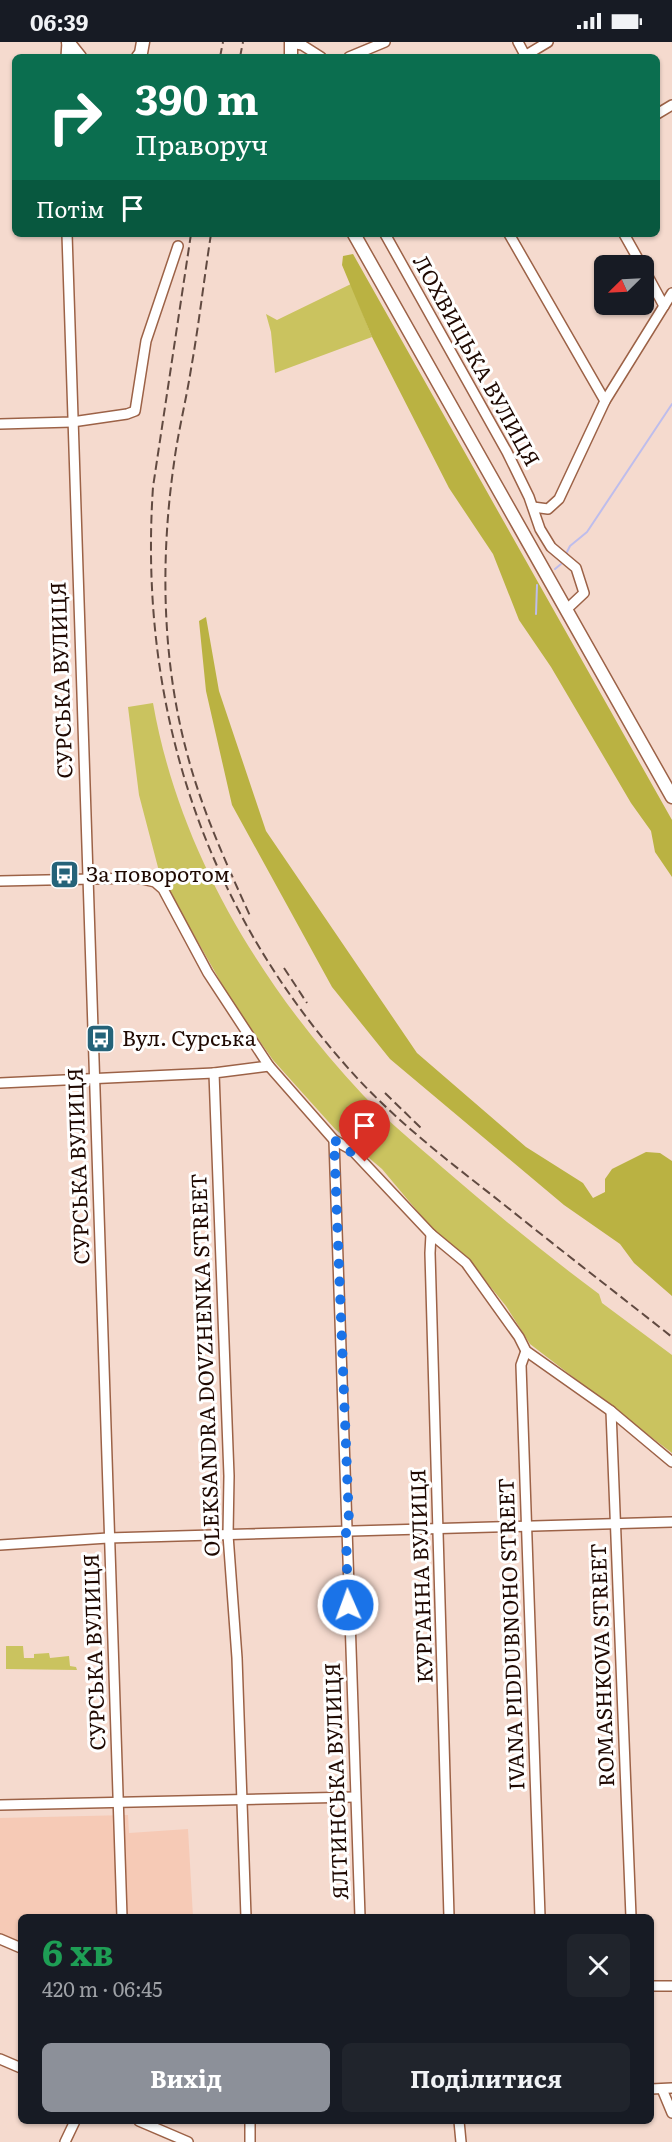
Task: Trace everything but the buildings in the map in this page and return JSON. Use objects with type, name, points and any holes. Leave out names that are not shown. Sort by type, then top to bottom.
[{"type":"main road","points":[[68,42],[78,54]]},
{"type":"main road","points":[[356,237],[672,797]]},
{"type":"street","points":[[356,54],[385,42]]},
{"type":"street","points":[[530,54],[548,42]]},
{"type":"street","points":[[291,43],[302,45],[316,54]]},
{"type":"street","name":"СУРСЬКА ВУЛИЦЯ","points":[[67,237],[122,1914]]},
{"type":"street","name":"ЛОХВИЦЬКА ВУЛИЦЯ","points":[[387,237],[507,453],[533,507],[540,528],[551,547],[576,568],[584,593],[567,609]]},
{"type":"street","points":[[511,237],[605,401]]},
{"type":"street","points":[[626,237],[636,255]]},
{"type":"street","points":[[0,424],[72,422],[135,411],[146,341],[178,246]]},
{"type":"street","points":[[654,287],[664,306]]},
{"type":"street","points":[[533,507],[548,509],[559,499],[605,401],[672,293]]},
{"type":"street","points":[[0,881],[138,878],[155,882],[163,889],[208,973],[269,1066],[334,1140],[352,1150],[431,1234],[472,1271],[519,1337],[526,1351],[611,1411],[672,1462]]},
{"type":"street","points":[[0,1083],[214,1073],[269,1066]]},
{"type":"street","name":"OLEKSANDRA DOVZHENKA STREET","points":[[214,1073],[229,1476],[228,1535],[237,1658],[246,1914]]},
{"type":"street","name":"ЯЛТИНСЬКА ВУЛИЦЯ","points":[[334,1140],[349,1522],[346,1533],[360,1914]]},
{"type":"street","name":"КУРГАННА ВУЛИЦЯ","points":[[431,1234],[449,1914]]},
{"type":"street","name":"IVANA PIDDUBNOHO STREET","points":[[526,1351],[521,1365],[540,1914]]},
{"type":"street","name":"ROMASHKOVA STREET","points":[[611,1411],[631,1914]]},
{"type":"street","points":[[0,1545],[108,1538],[672,1522]]},
{"type":"street","points":[[0,1805],[355,1797]]},
{"type":"street","points":[[0,1939],[18,1947]]},
{"type":"street","points":[[654,1986],[672,1986]]},
{"type":"street","points":[[0,2059],[18,2067]]},
{"type":"street","points":[[667,2088],[672,2114]]},
{"type":"street","points":[[65,2142],[74,2124]]},
{"type":"street","points":[[146,2124],[188,2142]]},
{"type":"street","points":[[250,2124],[250,2142]]},
{"type":"street","points":[[459,2124],[461,2142]]},
{"type":"shaded area","points":[[353,254],[672,820],[672,877],[655,852],[651,831],[631,803],[551,667],[519,620],[493,554],[449,488],[372,337],[342,265],[343,256]]},
{"type":"shaded area","points":[[351,284],[372,337],[275,373],[271,332],[266,314],[277,320]]},
{"type":"shaded area","points":[[206,617],[219,691],[266,831],[417,1053],[526,1147],[583,1183],[593,1198],[605,1192],[605,1179],[612,1169],[646,1152],[660,1153],[672,1161],[672,1296],[634,1263],[620,1244],[564,1205],[390,1059],[332,987],[232,805],[206,691],[199,621]]},
{"type":"shaded area","points":[[153,703],[165,758],[182,811],[204,863],[230,914],[291,1009],[326,1053],[382,1114],[501,1217],[599,1294],[602,1303],[672,1355],[672,1453],[530,1344],[506,1306],[467,1258],[434,1231],[382,1169],[335,1129],[273,1060],[232,1002],[160,875],[139,795],[128,707]]},
{"type":"shaded area","points":[[6,1646],[23,1646],[24,1658],[34,1658],[34,1654],[49,1653],[50,1658],[69,1656],[70,1666],[76,1667],[77,1670],[6,1669]]},
{"type":"shaded area","points":[[128,1815],[129,1833],[188,1829],[193,1914],[18,1914],[18,1945],[0,1936],[0,1818]]},
{"type":"waterway","points":[[567,552],[570,546],[587,532],[672,404]]},
{"type":"waterway","points":[[555,569],[561,564]]},
{"type":"waterway","points":[[536,614],[537,585]]},
{"type":"railway","points":[[221,54],[223,42]]},
{"type":"railway","points":[[241,54],[243,42]]},
{"type":"railway","points":[[191,237],[153,487],[151,569],[157,650],[171,728],[193,804],[222,878],[260,948],[305,1015],[374,1096],[446,1159],[672,1337]]},
{"type":"railway","points":[[211,237],[170,500],[165,574],[168,648],[179,721],[194,778],[224,859],[251,918]]},
{"type":"railway","points":[[284,968],[307,1003]]},
{"type":"railway","points":[[385,1093],[422,1129]]},
{"type":"place","name":"За поворотом","points":[[65,875]]},
{"type":"place","name":"Вул. Сурська","points":[[101,1039]]},
{"type":"route","points":[[348,1605],[346,1533],[349,1522],[334,1140],[352,1150],[365,1162]]}]
